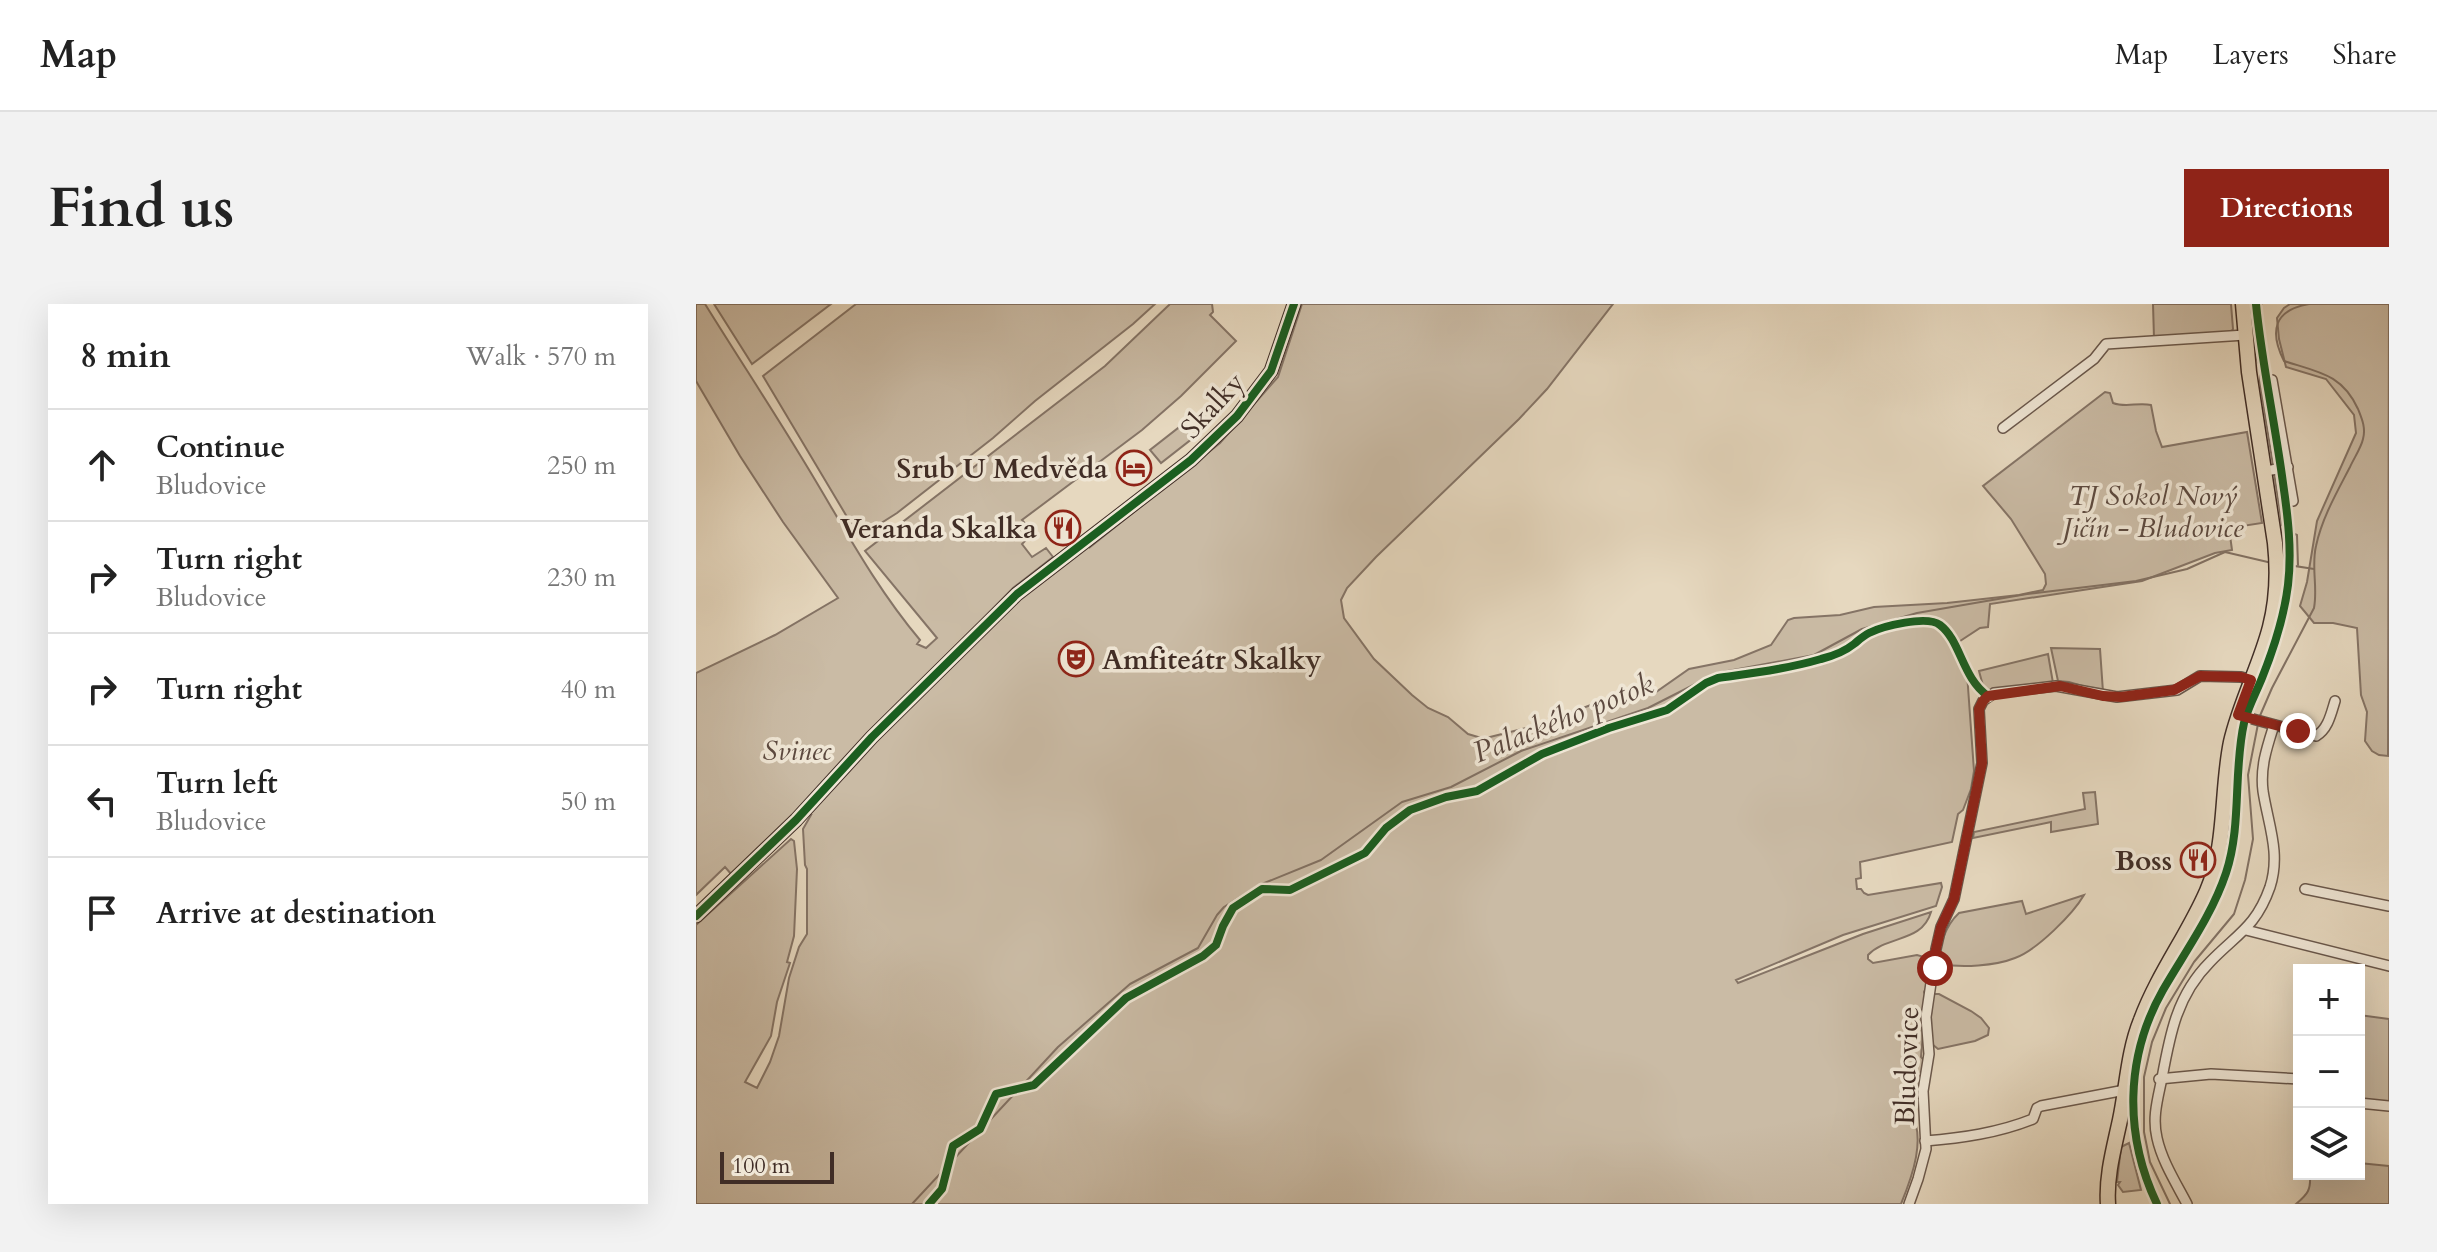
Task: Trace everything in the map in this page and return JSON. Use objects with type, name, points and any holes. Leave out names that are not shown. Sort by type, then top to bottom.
[{"type":"main road","points":[[2108,1204],[2110,1174],[2131,1055],[2141,1020],[2200,906],[2213,873],[2228,759],[2244,717],[2251,680],[2272,618],[2277,564],[2271,470],[2249,372],[2243,304]]},
{"type":"street","name":"Skalky","points":[[696,916],[796,820],[872,737],[1017,594],[1213,440],[1245,406],[1271,371],[1294,304]]},
{"type":"street","points":[[2003,428],[2096,358],[2106,344],[2245,335]]},
{"type":"street","points":[[2272,380],[2293,501]]},
{"type":"street","points":[[2271,470],[2288,467]]},
{"type":"street","name":"Bludovice","points":[[1909,1204],[1926,1149],[1923,1091],[1929,1054],[1926,1017],[1936,949],[1941,927],[1954,899],[1982,763],[1979,709],[1983,701],[1994,693],[2056,686],[2117,697],[2174,690],[2200,676],[2251,680]]},
{"type":"street","points":[[2244,717],[2316,736],[2330,719],[2335,701]]},
{"type":"street","points":[[2187,1204],[2156,1137],[2158,1079],[2172,1024],[2193,982],[2246,930],[2271,884],[2274,864],[2272,831],[2262,774],[2271,724]]},
{"type":"street","points":[[2305,889],[2389,906]]},
{"type":"street","points":[[2246,930],[2389,966]]},
{"type":"street","points":[[2158,1079],[2211,1074],[2293,1079]]},
{"type":"street","name":"Bludovice","points":[[1925,1141],[2002,1130],[2034,1118],[2037,1108],[2041,1106],[2125,1090]]},
{"type":"street","points":[[2365,1104],[2389,1106]]},
{"type":"green space","points":[[696,304],[705,304],[871,573],[920,640],[917,644],[926,648],[937,638],[865,551],[1105,366],[1170,304],[1212,304],[1213,312],[1210,315],[1236,341],[1142,430],[1022,520],[1033,533],[1022,544],[1032,557],[1046,548],[1053,557],[1013,588],[953,650],[1089,539],[1090,547],[1220,443],[1278,377],[1302,304],[1613,304],[1547,389],[1376,557],[1347,588],[1341,600],[1344,618],[1374,659],[1428,708],[1448,717],[1468,734],[1478,737],[1538,725],[1596,703],[1656,692],[1689,669],[1734,660],[1771,645],[1788,620],[1794,618],[2043,590],[2045,574],[2011,519],[1983,486],[2105,392],[2110,393],[2113,403],[2151,405],[2162,447],[2247,432],[2262,523],[2229,528],[2232,550],[2215,553],[2142,581],[1990,604],[1988,627],[1980,628],[1951,647],[1967,673],[1974,771],[1971,789],[1963,810],[1958,814],[1952,842],[1860,862],[1861,878],[1856,879],[1857,889],[1868,895],[1941,883],[1936,906],[1843,935],[1736,980],[1738,983],[1863,934],[1931,912],[1920,929],[1868,955],[1873,963],[1917,955],[1931,959],[1927,991],[1924,992],[1921,1057],[1926,1063],[1919,1096],[1910,1111],[1915,1121],[1918,1145],[1901,1204],[696,1204],[696,925],[791,839],[794,841],[797,869],[794,936],[787,962],[790,963],[777,1002],[771,1036],[745,1082],[757,1088],[779,1036],[789,978],[799,947],[807,934],[807,869],[803,829],[811,815],[804,815],[732,875],[725,867],[696,895],[696,673],[775,635],[838,598],[783,522],[696,381]]},
{"type":"green space","points":[[714,304],[831,304],[752,364]]},
{"type":"green space","points":[[856,304],[1155,304],[993,438],[897,513],[859,537],[763,376]]},
{"type":"green space","points":[[2153,304],[2231,304],[2233,329],[2231,332],[2154,338]]},
{"type":"green space","points":[[2290,304],[2389,304],[2388,756],[2372,751],[2365,741],[2367,712],[2361,695],[2357,628],[2314,623],[2300,606],[2317,521],[2356,433],[2354,415],[2326,379],[2286,367],[2277,318]]},
{"type":"green space","points":[[1182,425],[1193,438],[1161,463],[1150,450]]},
{"type":"green space","points":[[2051,648],[2100,649],[2103,692],[2058,681]]},
{"type":"green space","points":[[2048,654],[2053,683],[1985,693],[1979,671]]},
{"type":"green space","points":[[2095,792],[2098,824],[2051,832],[2051,822],[1973,838],[1974,832],[2085,809],[2083,793]]},
{"type":"green space","points":[[2084,895],[2054,931],[2024,954],[1988,964],[1940,964],[1944,936],[1959,913],[2022,901],[2026,914]]},
{"type":"green space","points":[[1933,994],[1939,994],[1981,1018],[1989,1028],[1988,1035],[1938,1049],[1932,1044],[1930,1025]]},
{"type":"green space","points":[[2365,1016],[2389,1019],[2389,1103],[2365,1100]]},
{"type":"green space","points":[[2129,1143],[2141,1190],[2123,1192],[2118,1185],[2120,1182],[2117,1182],[2121,1147]]},
{"type":"green space","points":[[2365,1164],[2389,1166],[2389,1204],[2296,1204],[2310,1180],[2365,1180]]},
{"type":"waterway","points":[[2262,304],[2252,313],[2255,355],[2260,366],[2273,465]]},
{"type":"waterway","points":[[2259,718],[2314,608],[2316,546],[2330,505],[2364,435],[2358,409],[2344,388],[2328,376],[2284,361],[2279,350],[2276,331],[2282,317],[2288,311],[2309,304]]},
{"type":"waterway","points":[[2274,472],[2282,525],[2297,535],[2298,565]]},
{"type":"waterway","name":"Palackého potok","points":[[912,1204],[1058,1047],[1130,984],[1198,948],[1224,907],[1257,886],[1321,860],[1402,802],[1451,787],[1521,751],[1648,708],[1717,673],[1814,655],[1862,629],[1917,613],[2027,594],[2136,581],[2187,569],[2225,552],[2272,563]]},
{"type":"waterway","name":"Palackého potok","points":[[2282,564],[2314,569]]},
{"type":"waterway","points":[[2170,1204],[2150,1162],[2144,1132],[2144,1077],[2152,1042],[2166,1008],[2194,962],[2234,914],[2245,880],[2253,839],[2248,775],[2258,724]]},
{"type":"cycle path","points":[[696,916],[796,820],[872,737],[1017,594],[1191,460],[1237,416],[1271,371],[1294,304]]},
{"type":"cycle path","points":[[2157,1204],[2146,1178],[2134,1124],[2133,1096],[2141,1042],[2163,990],[2206,918],[2226,873],[2234,836],[2244,723],[2274,644],[2288,585],[2286,508],[2256,304]]},
{"type":"cycle path","points":[[929,1204],[942,1189],[953,1146],[980,1129],[996,1094],[1034,1085],[1126,998],[1203,956],[1216,945],[1233,908],[1262,889],[1290,890],[1365,853],[1386,828],[1410,810],[1446,797],[1477,791],[1542,754],[1667,710],[1718,678],[1825,658],[1884,627],[1925,621],[1940,625],[1953,640],[1972,680],[1988,696]]},
{"type":"place","name":"Srub U Medvěda","points":[[1134,468]]},
{"type":"place","name":"Veranda Skalka","points":[[1063,528]]},
{"type":"place","name":"Amfiteátr Skalky","points":[[1076,659]]},
{"type":"place","name":"Boss","points":[[2198,860]]},
{"type":"route","points":[[1935,968],[1941,927],[1954,899],[1982,763],[1979,709],[1988,696],[2060,686],[2121,697],[2174,690],[2200,676],[2241,677],[2251,680],[2238,715],[2298,731]]},
{"type":"park label","name":"TJ Sokol Nový Jičín - Bludovice","points":[[2153,511]]},
{"type":"park label","name":"Svinec","points":[[797,750]]}]
